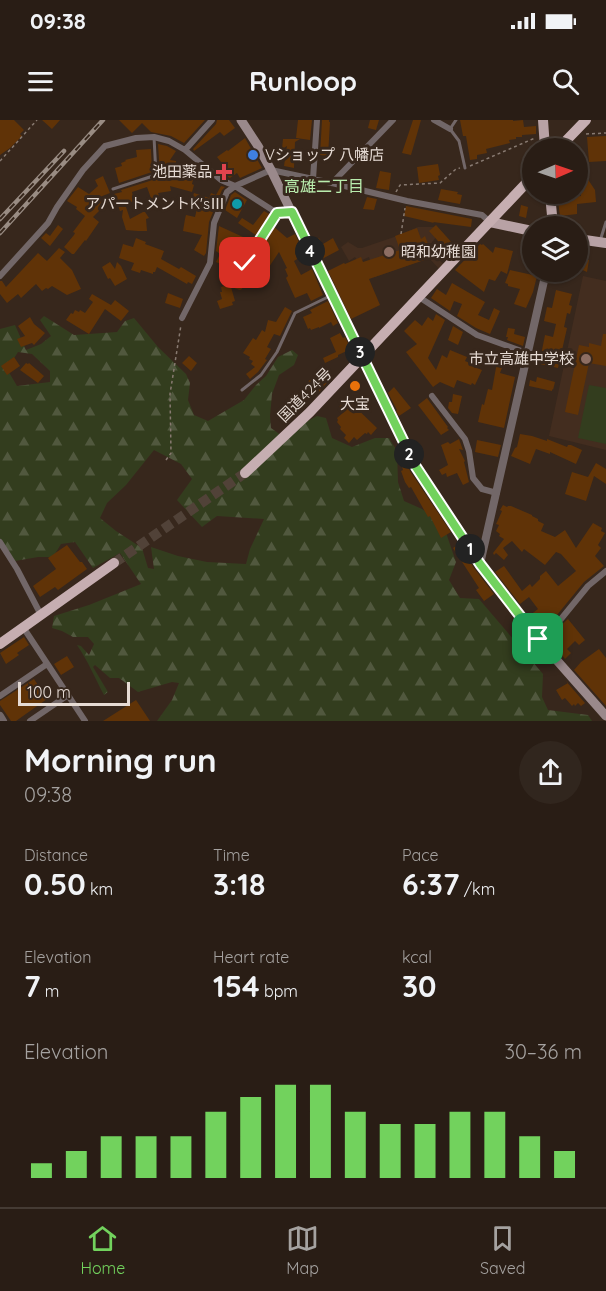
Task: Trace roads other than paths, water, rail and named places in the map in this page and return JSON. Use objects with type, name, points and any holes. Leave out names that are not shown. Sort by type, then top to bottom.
[{"type":"highway","points":[[569,138],[586,120]]},
{"type":"highway","name":"国道424号","points":[[245,473],[310,412],[522,188]]},
{"type":"highway","points":[[0,644],[114,564]]},
{"type":"main road","points":[[241,120],[271,170],[416,467],[480,564],[538,639],[606,715]]},
{"type":"main road","points":[[543,120],[544,138]]},
{"type":"main road","points":[[490,222],[522,229]]},
{"type":"main road","points":[[588,241],[603,243]]},
{"type":"street","points":[[185,150],[212,120]]},
{"type":"street","points":[[313,179],[317,120]]},
{"type":"street","points":[[332,183],[393,120]]},
{"type":"street","points":[[434,120],[450,129]]},
{"type":"street","points":[[0,276],[48,223],[83,170],[105,146],[136,138],[154,137],[169,141],[185,150],[220,180],[235,186],[277,213],[292,212]]},
{"type":"street","points":[[182,318],[210,263],[214,223],[227,192],[271,170],[406,201],[482,215],[490,222]]},
{"type":"street","points":[[480,564],[544,282]]},
{"type":"street","points":[[418,297],[477,335],[527,353]]},
{"type":"street","points":[[432,396],[465,439],[473,478],[482,489],[497,493]]},
{"type":"street","points":[[0,542],[41,615]]},
{"type":"street","points":[[538,639],[561,619],[588,586],[606,571]]},
{"type":"street","points":[[23,627],[85,721]]},
{"type":"street","points":[[0,696],[47,664]]},
{"type":"street","points":[[30,721],[68,695]]},
{"type":"street","points":[[0,716],[3,721]]},
{"type":"lane","points":[[456,120],[450,129],[459,141],[465,168]]},
{"type":"lane","points":[[113,189],[156,175],[154,137]]},
{"type":"lane","points":[[245,263],[277,213]]},
{"type":"lane","points":[[603,243],[606,222]]},
{"type":"lane","points":[[242,390],[261,375],[277,352],[295,313],[332,295]]},
{"type":"tunnel","points":[[114,563],[245,473]]},
{"type":"railway","points":[[0,233],[103,120]]},
{"type":"railway","points":[[0,219],[64,151]]},
{"type":"place","name":"Vショップ 八幡店","points":[[253,155]]},
{"type":"place","name":"池田薬品","points":[[224,172]]},
{"type":"place","name":"アパートメントK'sⅢ","points":[[237,204]]},
{"type":"place","name":"昭和幼稚園","points":[[389,252]]},
{"type":"place","name":"市立高雄中学校","points":[[586,359]]},
{"type":"place","name":"大宝","points":[[355,386]]},
{"type":"district","name":"高雄二丁目","points":[[324,186]]}]
